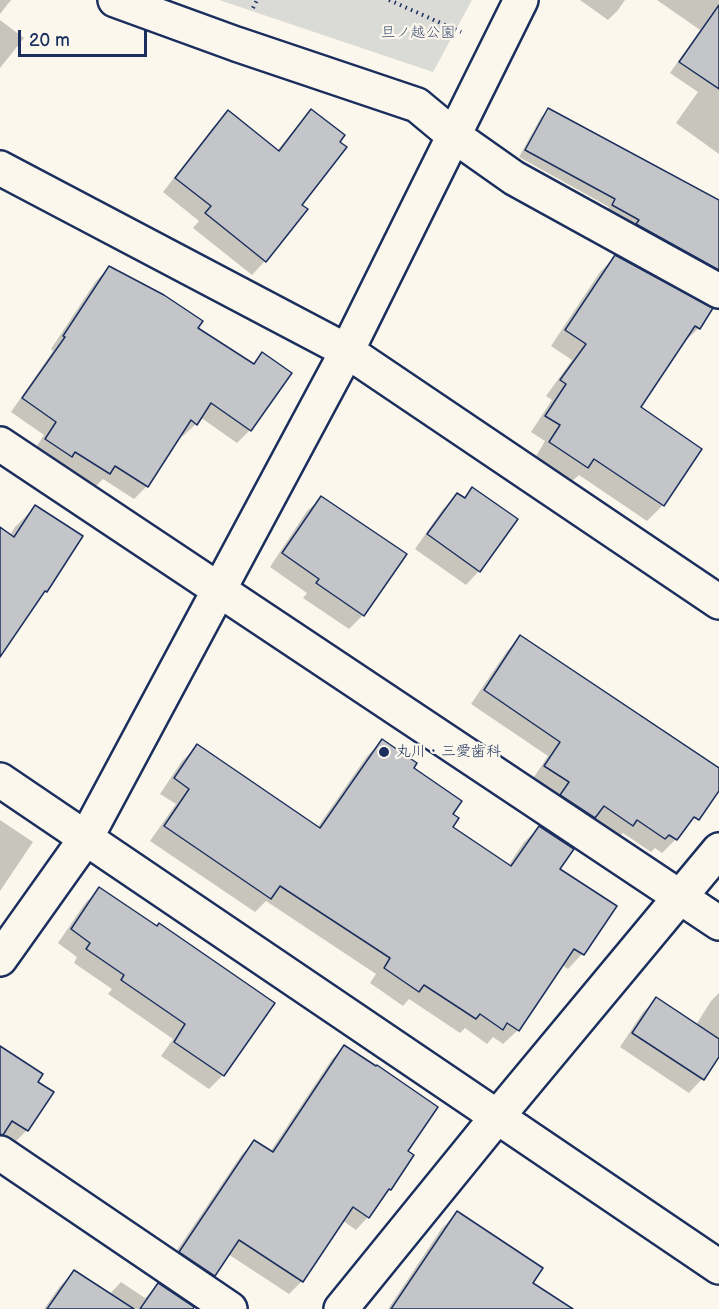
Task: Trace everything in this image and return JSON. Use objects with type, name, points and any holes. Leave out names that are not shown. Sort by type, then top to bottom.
[{"type":"street","points":[[115,0],[247,48],[417,105],[453,135],[514,178],[719,291]]},
{"type":"street","points":[[0,958],[86,838],[347,351],[521,0]]},
{"type":"street","points":[[0,168],[347,351],[719,602]]},
{"type":"street","points":[[0,444],[719,923]]},
{"type":"street","points":[[0,780],[719,1267]]},
{"type":"street","points":[[341,1309],[719,850]]},
{"type":"street","points":[[0,1153],[230,1309]]},
{"type":"path","points":[[389,0],[497,48]]},
{"type":"green space","name":"旦ノ越公園","points":[[219,0],[472,0],[433,72]]},
{"type":"building","points":[[719,5],[719,89],[679,62]]},
{"type":"building","points":[[548,108],[719,200],[719,270],[636,224],[639,220],[612,205],[615,199],[525,150]]},
{"type":"building","points":[[311,109],[345,135],[340,142],[347,147],[302,205],[308,209],[266,262],[205,213],[211,206],[175,178],[228,110],[279,151]]},
{"type":"building","points":[[615,255],[713,308],[700,329],[695,326],[641,407],[702,449],[664,506],[594,459],[588,468],[549,442],[560,425],[545,416],[566,384],[560,380],[586,344],[565,330]]},
{"type":"building","points":[[109,266],[164,295],[203,321],[198,328],[254,364],[262,352],[292,373],[251,431],[211,403],[197,425],[191,420],[148,487],[115,466],[110,474],[75,452],[72,457],[45,439],[56,422],[22,398],[65,337],[63,336]]},
{"type":"building","points":[[472,487],[518,519],[480,572],[427,534],[457,493],[465,498]]},
{"type":"building","points":[[321,496],[407,554],[364,616],[316,583],[319,579],[282,553]]},
{"type":"building","points":[[35,505],[83,536],[47,592],[45,591],[0,657],[0,527],[14,537]]},
{"type":"building","points":[[520,635],[719,768],[719,791],[699,820],[694,817],[677,840],[669,835],[665,839],[637,820],[633,826],[604,806],[595,818],[560,795],[569,782],[544,766],[560,742],[484,690]]},
{"type":"building","points":[[382,739],[417,763],[414,768],[462,801],[453,814],[459,818],[453,827],[511,866],[539,826],[574,849],[560,869],[617,906],[584,955],[574,949],[519,1031],[507,1023],[503,1030],[480,1014],[476,1019],[424,985],[419,992],[384,968],[390,958],[280,886],[271,899],[164,826],[189,789],[174,778],[197,744],[320,828]]},
{"type":"building","points":[[99,887],[157,926],[159,923],[275,1003],[224,1076],[174,1042],[185,1024],[121,980],[124,975],[86,949],[90,943],[71,929]]},
{"type":"building","points":[[656,997],[719,1039],[719,1057],[704,1080],[632,1033]]},
{"type":"building","points":[[344,1045],[438,1107],[408,1151],[414,1155],[369,1218],[353,1207],[303,1282],[239,1240],[215,1276],[179,1252],[254,1140],[273,1152]]},
{"type":"building","points":[[0,1046],[43,1074],[38,1082],[54,1092],[28,1131],[12,1121],[3,1135],[0,1134]]},
{"type":"building","points":[[457,1211],[543,1268],[533,1283],[573,1309],[391,1309]]},
{"type":"building","points":[[74,1270],[134,1309],[47,1309]]},
{"type":"building","points":[[158,1283],[194,1307],[193,1309],[140,1309]]},
{"type":"place","name":"丸川・三愛歯科","points":[[384,752]]}]
